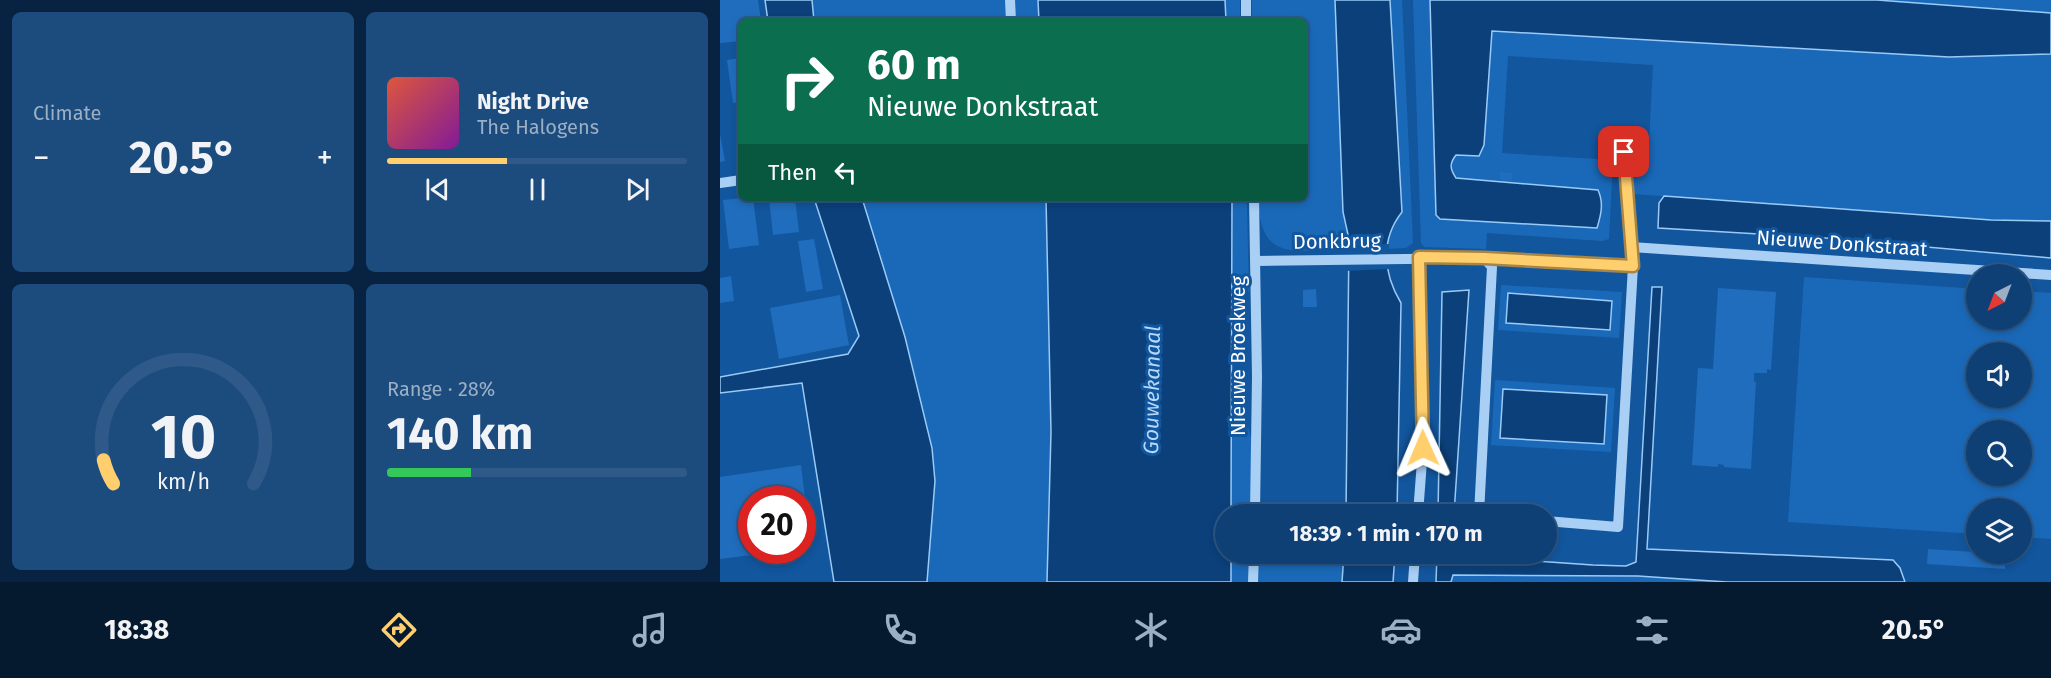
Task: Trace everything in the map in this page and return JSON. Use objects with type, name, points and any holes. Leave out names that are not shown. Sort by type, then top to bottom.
[{"type":"street","points":[[1010,0],[1011,18]]},
{"type":"street","points":[[1245,0],[1246,18]]},
{"type":"street","points":[[1557,522],[1618,527],[1633,266],[1624,152]]},
{"type":"street","points":[[720,183],[738,180]]},
{"type":"street","name":"Nieuwe Broekweg","points":[[1254,201],[1255,504]]},
{"type":"street","name":"Nieuwe Donkstraat","points":[[1631,247],[2051,275]]},
{"type":"street","points":[[1419,504],[1423,448],[1419,257],[1633,266]]},
{"type":"street","name":"Donkbrug","points":[[1256,261],[1419,257]]},
{"type":"street","points":[[1480,504],[1492,267],[1484,258]]},
{"type":"street","points":[[1253,582],[1254,564]]},
{"type":"street","points":[[1413,582],[1414,564]]},
{"type":"shaded area","points":[[812,0],[1038,0],[1039,18],[814,18]]},
{"type":"shaded area","points":[[1225,0],[1240,0],[1240,18],[1226,18]]},
{"type":"shaded area","points":[[1252,0],[1335,0],[1343,212],[1349,239],[1336,239],[1336,248],[1291,250],[1271,242],[1264,232],[1258,201],[1308,201],[1308,18],[1252,18]]},
{"type":"shaded area","points":[[1390,0],[1402,0],[1413,243],[1406,248],[1386,249],[1386,240],[1402,212]]},
{"type":"shaded area","points":[[1413,0],[1430,0],[1436,214],[1597,228],[1602,210],[1544,185],[1456,178],[1454,175],[1452,166],[1457,154],[1479,156],[1484,145],[1492,31],[1949,57],[2051,54],[2051,221],[1991,220],[1633,194],[1635,161],[1648,162],[1653,65],[1508,56],[1502,153],[1613,160],[1609,239],[1602,241],[1487,233],[1486,249],[1424,247],[1421,243]]},
{"type":"shaded area","points":[[1736,0],[2051,0],[2051,24]]},
{"type":"shaded area","points":[[863,201],[1046,201],[1051,432],[1047,582],[927,582],[935,481]]},
{"type":"shaded area","points":[[1232,201],[1245,201],[1247,205],[1249,292],[1232,293]]},
{"type":"shaded area","points":[[1804,277],[1966,288],[1966,330],[2032,330],[2032,292],[2051,293],[2051,539],[2032,538],[2032,498],[1966,498],[1966,533],[1788,522]]},
{"type":"shaded area","points":[[1501,285],[1622,292],[1619,338],[1498,330]],"holes":[[[1508,293],[1611,301],[1610,330],[1506,323]]]},
{"type":"shaded area","points":[[1232,371],[1252,441],[1251,501],[1283,504],[1231,504]]},
{"type":"shaded area","points":[[1495,380],[1615,388],[1611,452],[1491,445]]},
{"type":"shaded area","points":[[1231,564],[1343,564],[1342,582],[1231,582]]},
{"type":"shaded area","points":[[1451,564],[1482,564],[1761,582],[1450,582]]},
{"type":"water","points":[[765,0],[812,0],[814,18],[768,18]]},
{"type":"water","points":[[1038,0],[1225,0],[1226,18],[1039,18]]},
{"type":"water","points":[[1335,0],[1390,0],[1402,212],[1390,234],[1386,257],[1390,280],[1401,303],[1397,504],[1346,504],[1349,239],[1343,212]]},
{"type":"water","points":[[1430,0],[1877,0],[2051,13],[2051,54],[1949,57],[1492,31],[1484,145],[1479,156],[1456,155],[1451,164],[1454,175],[1456,178],[1598,190],[1601,214],[1597,228],[1440,219],[1436,215]]},
{"type":"water","points":[[1664,196],[1991,220],[2051,221],[2051,258],[1825,238],[1658,228],[1659,203]]},
{"type":"water","points":[[815,201],[863,201],[905,337],[932,448],[935,481],[927,582],[834,582],[802,383],[720,393],[720,377],[848,354],[859,336]]},
{"type":"water","name":"Gouwekanaal","points":[[1046,201],[1232,201],[1231,504],[1215,504],[1215,564],[1231,564],[1231,582],[1047,582],[1051,432]]},
{"type":"water","points":[[1652,287],[1662,287],[1647,549],[1893,560],[1900,568],[1905,582],[1727,582],[1638,576],[1453,575],[1451,582],[1436,582],[1437,564],[1557,562],[1626,566],[1636,562]]},
{"type":"water","points":[[1469,290],[1455,504],[1438,504],[1442,292]]},
{"type":"water","points":[[1508,293],[1612,301],[1610,330],[1506,323]]},
{"type":"water","points":[[1503,389],[1607,395],[1604,444],[1500,438]]},
{"type":"water","points":[[1343,564],[1394,564],[1393,582],[1342,582]]},
{"type":"pier","points":[[1389,244],[1390,269],[1345,271],[1345,245]]},
{"type":"building","points":[[720,0],[758,0],[761,18],[738,18],[738,41],[720,43]]},
{"type":"building","points":[[738,58],[738,102],[733,103],[727,60]]},
{"type":"building","points":[[720,134],[725,161],[720,162]]},
{"type":"building","points":[[1500,172],[1512,173],[1512,181],[1500,180]]},
{"type":"building","points":[[738,198],[738,201],[753,201],[759,245],[729,249],[723,200]]},
{"type":"building","points":[[769,201],[795,201],[799,232],[773,235]]},
{"type":"building","points":[[814,239],[823,289],[806,292],[798,241]]},
{"type":"building","points":[[731,276],[734,301],[720,303],[720,278]]},
{"type":"building","points":[[1718,288],[1776,292],[1771,370],[1767,369],[1767,373],[1754,373],[1754,382],[1756,382],[1751,469],[1724,467],[1718,464],[1718,467],[1692,465],[1698,368],[1713,369]]},
{"type":"building","points":[[1316,289],[1317,307],[1303,307],[1303,290]]},
{"type":"building","points":[[840,295],[849,345],[779,359],[770,308]]},
{"type":"building","points":[[801,465],[804,486],[738,486],[738,557],[720,559],[720,477]]},
{"type":"building","points":[[1928,549],[1966,551],[1966,564],[2005,564],[2005,569],[1927,564]]},
{"type":"route","points":[[1423,448],[1419,257],[1633,266],[1624,152]]}]
